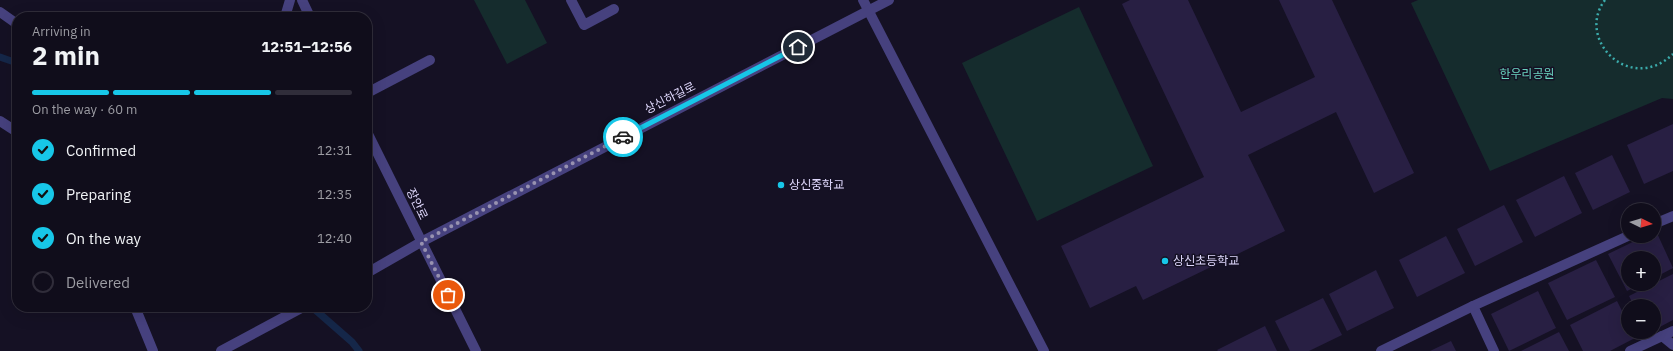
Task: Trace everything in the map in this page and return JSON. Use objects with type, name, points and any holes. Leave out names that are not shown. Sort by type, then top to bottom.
[{"type":"street","points":[[286,12],[290,0]]},
{"type":"street","points":[[302,0],[308,12]]},
{"type":"street","points":[[571,0],[584,25],[614,9]]},
{"type":"street","points":[[863,0],[1044,351]]},
{"type":"street","name":"상신하길로","points":[[372,270],[421,242],[888,0]]},
{"type":"street","points":[[0,12],[12,20]]},
{"type":"street","points":[[372,90],[430,60]]},
{"type":"street","points":[[0,121],[12,129]]},
{"type":"street","name":"장안로","points":[[372,142],[476,351]]},
{"type":"street","points":[[1661,221],[1673,216]]},
{"type":"street","points":[[1381,351],[1473,306],[1621,239]]},
{"type":"street","points":[[1473,306],[1494,351]]},
{"type":"street","points":[[137,312],[153,351]]},
{"type":"street","points":[[221,351],[294,312]]},
{"type":"street","points":[[1630,351],[1673,330]]},
{"type":"street","points":[[1662,336],[1673,345]]},
{"type":"path","points":[[1605,0],[1598,15],[1597,29],[1601,43],[1609,56],[1621,65],[1636,69],[1651,68],[1665,62],[1673,54]]},
{"type":"green space","points":[[474,0],[525,0],[547,43],[507,64]]},
{"type":"green space","name":"한우리공원","points":[[1418,0],[1673,0],[1673,99],[1662,98],[1490,171],[1411,3]]},
{"type":"green space","points":[[1079,7],[1153,166],[1037,221],[962,63]]},
{"type":"building","points":[[1130,0],[1188,0],[1241,112],[1315,77],[1279,0],[1332,0],[1414,173],[1374,193],[1336,112],[1248,155],[1285,231],[1143,300],[1136,286],[1090,308],[1061,246],[1204,177],[1122,4]]},
{"type":"building","points":[[1673,124],[1673,171],[1644,184],[1627,145]]},
{"type":"building","points":[[1612,155],[1630,192],[1593,210],[1575,173]]},
{"type":"building","points":[[1564,176],[1582,213],[1535,237],[1516,200]]},
{"type":"building","points":[[1504,205],[1523,242],[1475,266],[1457,229]]},
{"type":"building","points":[[1446,236],[1465,273],[1417,297],[1399,260]]},
{"type":"building","points":[[1661,242],[1673,268],[1661,274],[1661,251],[1621,251],[1621,279],[1608,254],[1631,243]]},
{"type":"building","points":[[1596,260],[1615,297],[1567,320],[1548,283]]},
{"type":"building","points":[[1376,270],[1394,308],[1347,331],[1329,294]]},
{"type":"building","points":[[1673,274],[1673,320],[1661,326],[1661,299],[1630,299],[1629,296],[1639,291],[1661,291],[1661,280]]},
{"type":"building","points":[[1538,291],[1556,328],[1509,351],[1491,314]]},
{"type":"building","points":[[1323,298],[1342,335],[1309,351],[1290,351],[1275,321]]},
{"type":"building","points":[[1617,301],[1621,309],[1621,339],[1633,339],[1610,351],[1583,351],[1570,325]]},
{"type":"building","points":[[1265,326],[1277,351],[1217,350]]},
{"type":"building","points":[[1559,332],[1569,351],[1521,351]]},
{"type":"building","points":[[1451,341],[1456,351],[1430,351]]},
{"type":"waterway","points":[[0,57],[12,61]]},
{"type":"waterway","points":[[318,312],[352,342],[359,351]]},
{"type":"way so far","points":[[448,295],[421,242],[623,137]]},
{"type":"place","name":"상신중학교","points":[[781,185]]},
{"type":"place","name":"상신초등학교","points":[[1165,261]]},
{"type":"route","points":[[623,137],[798,47]]}]
